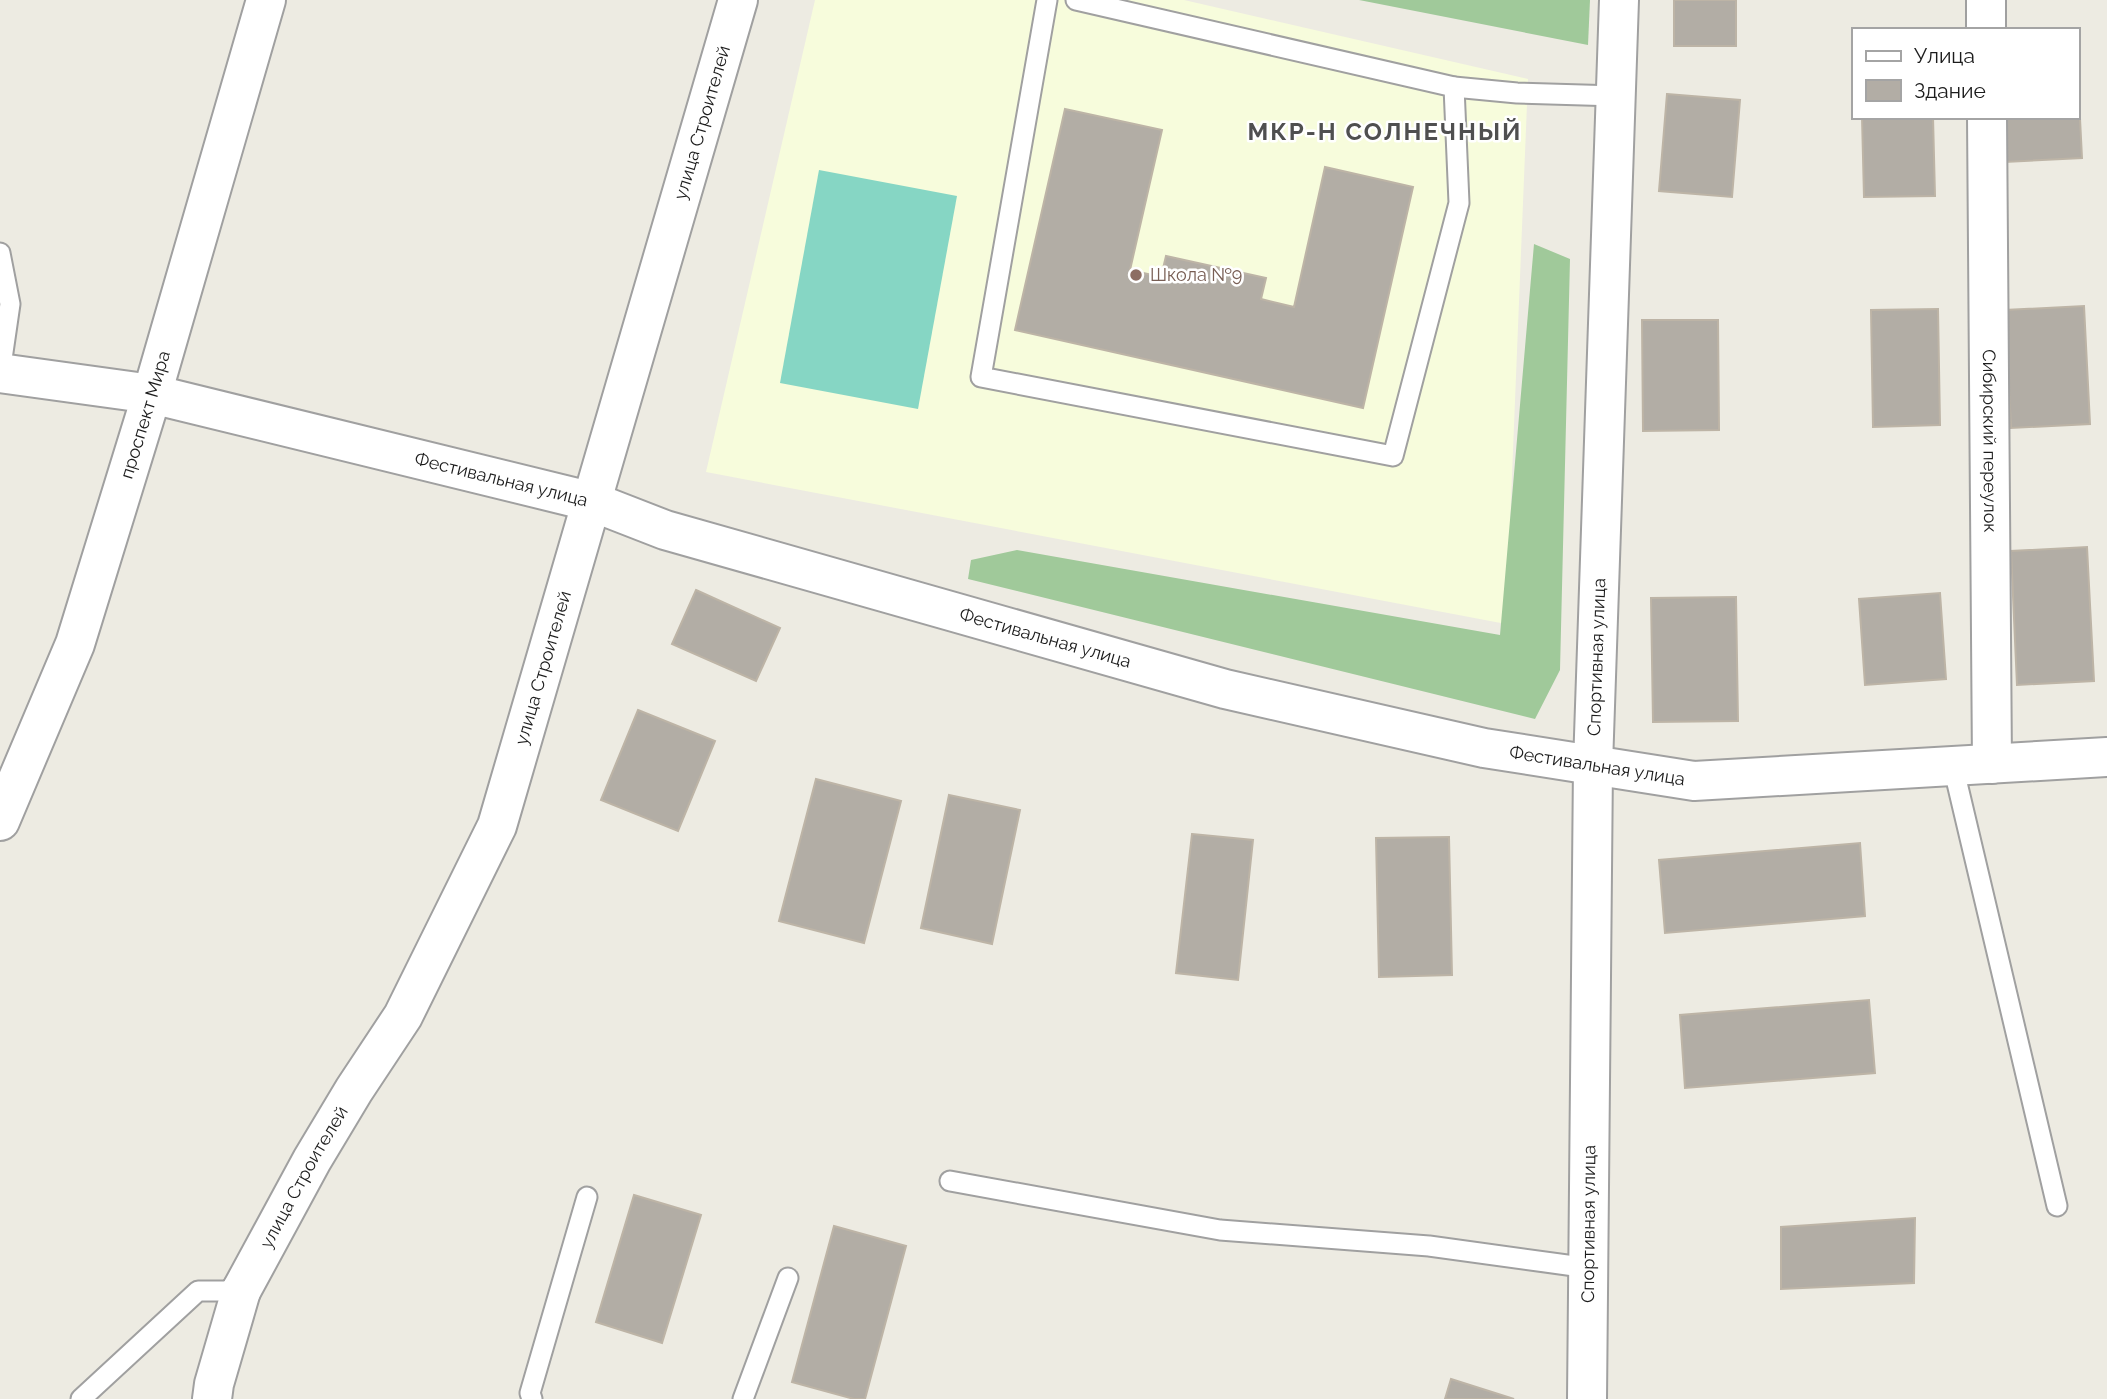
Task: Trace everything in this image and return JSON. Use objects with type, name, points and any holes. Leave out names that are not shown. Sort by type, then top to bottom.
[{"type":"street","name":"проспект Мира","points":[[0,821],[75,644],[152,394],[266,0]]},
{"type":"street","name":"улица Строителей","points":[[212,1399],[241,1291],[312,1160],[403,1016],[497,826],[738,0]]},
{"type":"street","name":"Спортивная улица","points":[[1587,1399],[1593,765],[1619,0]]},
{"type":"street","points":[[1986,0],[1986,28]]},
{"type":"street","name":"Сибирский переулок","points":[[1987,119],[1992,764]]},
{"type":"street","name":"Фестивальная улица","points":[[0,373],[152,394],[593,502],[665,530],[1225,689],[1484,748],[1694,781],[2107,757]]},
{"type":"lane","points":[[1047,0],[981,377],[1394,456],[1459,203],[1454,87]]},
{"type":"lane","points":[[1076,0],[1454,87],[1517,93],[1617,96]]},
{"type":"lane","points":[[0,253],[10,304],[0,373]]},
{"type":"lane","points":[[1953,766],[2057,1206]]},
{"type":"lane","points":[[950,1181],[1220,1230],[1429,1246],[1589,1268]]},
{"type":"lane","points":[[531,1399],[530,1393],[587,1197]]},
{"type":"lane","points":[[743,1399],[788,1278]]},
{"type":"lane","points":[[81,1399],[198,1290],[241,1291]]},
{"type":"shaded area","name":"Школа №9","points":[[815,0],[1184,0],[1528,79],[1506,624],[706,472]]},
{"type":"shaded area","points":[[819,170],[957,196],[918,409],[780,383]]},
{"type":"green space","points":[[1359,0],[1590,0],[1588,45]]},
{"type":"green space","points":[[1534,244],[1570,259],[1560,670],[1535,719],[968,579],[971,560],[1017,550],[1500,635]]},
{"type":"building","points":[[1674,0],[1736,0],[1736,46],[1674,46]]},
{"type":"building","points":[[1667,94],[1740,100],[1732,197],[1659,191]]},
{"type":"building","points":[[2079,99],[2082,158],[2005,162],[2003,119],[2079,119]]},
{"type":"building","points":[[1065,109],[1162,130],[1130,270],[1161,277],[1166,256],[1266,278],[1261,299],[1294,307],[1325,167],[1413,187],[1363,408],[1015,330]]},
{"type":"building","points":[[1862,119],[1933,119],[1935,196],[1864,197]]},
{"type":"building","points":[[2084,306],[2090,424],[2011,428],[2005,310]]},
{"type":"building","points":[[1938,309],[1940,425],[1873,427],[1871,310]]},
{"type":"building","points":[[1642,320],[1718,320],[1719,430],[1643,431]]},
{"type":"building","points":[[2087,547],[2094,681],[2017,685],[2011,551]]},
{"type":"building","points":[[696,590],[780,628],[756,681],[672,644]]},
{"type":"building","points":[[1940,593],[1946,679],[1865,685],[1859,599]]},
{"type":"building","points":[[1736,597],[1738,721],[1653,722],[1651,598]]},
{"type":"building","points":[[638,710],[715,741],[678,831],[601,800]]},
{"type":"building","points":[[816,779],[901,801],[864,943],[779,921]]},
{"type":"building","points":[[949,795],[1020,810],[992,944],[921,928]]},
{"type":"building","points":[[1192,834],[1253,840],[1238,980],[1176,973]]},
{"type":"building","points":[[1449,837],[1452,975],[1379,977],[1376,838]]},
{"type":"building","points":[[1860,843],[1865,916],[1665,933],[1659,860]]},
{"type":"building","points":[[1869,1000],[1875,1073],[1685,1088],[1680,1015]]},
{"type":"building","points":[[634,1195],[701,1215],[662,1343],[596,1322]]},
{"type":"building","points":[[1915,1218],[1914,1283],[1781,1289],[1781,1227]]},
{"type":"building","points":[[834,1226],[906,1246],[865,1399],[854,1399],[792,1382]]},
{"type":"building","points":[[1451,1379],[1514,1399],[1445,1399]]},
{"type":"place","name":"Школа №9","points":[[1136,275]]},
{"type":"district","name":"МКР-Н СОЛНЕЧНЫЙ","points":[[1385,132]]}]
